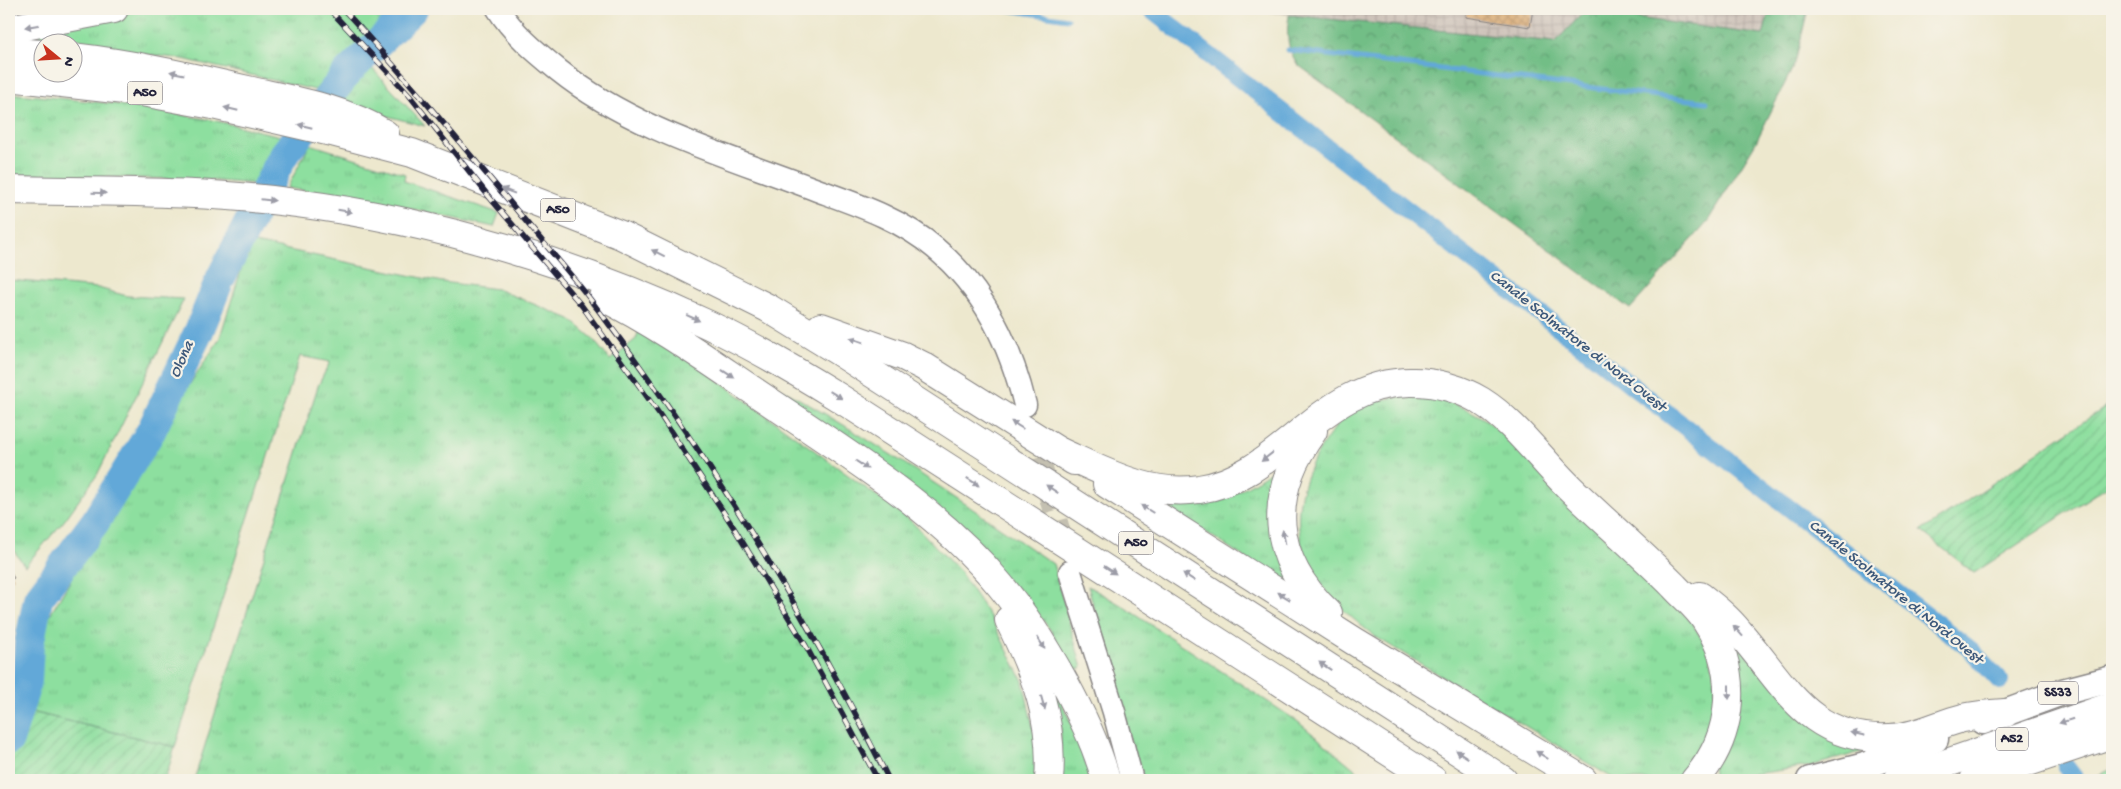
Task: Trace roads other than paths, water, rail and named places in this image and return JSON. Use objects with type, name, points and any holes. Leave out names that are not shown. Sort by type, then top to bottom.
[{"type":"highway","points":[[9,29],[114,9]]},
{"type":"highway","points":[[9,52],[32,53]]},
{"type":"highway","points":[[82,59],[175,73],[286,110]]},
{"type":"highway","name":"A50","points":[[9,77],[286,110],[338,123],[377,129],[412,154],[621,235],[768,308],[877,376],[1502,780]]},
{"type":"highway","name":"A50","points":[[9,190],[238,197],[297,203],[431,228],[589,275],[649,298],[768,355],[935,458],[1433,780]]},
{"type":"highway","points":[[9,195],[51,191]]},
{"type":"highway","points":[[509,250],[644,317],[896,488],[950,534],[980,563],[1021,612],[1054,664],[1084,721],[1106,780]]},
{"type":"highway","points":[[768,308],[916,362],[1290,600],[1583,780]]},
{"type":"highway","points":[[1058,451],[1134,484],[1164,489],[1199,490],[1241,476],[1334,407],[1378,386],[1408,382],[1435,384],[1473,396],[1502,416],[1558,476],[1640,552],[1699,611],[1715,635],[1726,665],[1729,695],[1725,724],[1716,749],[1695,780]]},
{"type":"highway","points":[[1334,407],[1299,450],[1290,468],[1282,503],[1281,523],[1286,550],[1294,570],[1316,602],[1408,671]]},
{"type":"highway","points":[[1640,552],[1690,587],[1719,611],[1738,631],[1794,701],[1830,726],[1860,735],[1891,738],[1932,729],[1962,718],[2005,713]]},
{"type":"highway","points":[[980,563],[1000,597],[1040,693],[1050,737],[1049,780]]},
{"type":"highway","name":"SS33","points":[[1810,780],[1864,766],[2062,692],[2112,678]]},
{"type":"highway","name":"A52","points":[[1898,780],[2112,706]]},
{"type":"highway","points":[[1345,724],[1398,780]]},
{"type":"highway","name":"A52","points":[[1974,780],[2112,734]]},
{"type":"highway","points":[[2013,780],[2112,745]]},
{"type":"main road","points":[[498,9],[537,53],[576,85],[612,108],[660,130],[884,216],[934,247],[962,273],[995,321],[1014,365],[1025,405]]},
{"type":"main road","points":[[1070,572],[1114,712],[1132,780]]},
{"type":"main road","points":[[1080,608],[1099,707],[1117,780]]},
{"type":"waterway","name":"Olona","points":[[9,740],[27,681],[29,645],[38,599],[95,522],[151,431],[199,331],[219,281],[283,156],[347,73],[413,9]]},
{"type":"waterway","points":[[1002,9],[1068,19]]},
{"type":"waterway","name":"Canale Scolmatore di Nord Ovest","points":[[1150,9],[1971,650],[2000,681]]},
{"type":"waterway","points":[[1288,50],[1707,102]]},
{"type":"waterway","name":"Canale Scolmatore di Nord Ovest","points":[[2066,767],[2076,780]]},
{"type":"tunnel","points":[[1030,426],[1065,551]]},
{"type":"railway","points":[[329,9],[409,95],[490,198],[582,306],[660,415],[734,528],[806,646],[878,780]]},
{"type":"railway","points":[[343,9],[430,107],[572,276],[632,355],[673,413],[751,532],[824,656],[889,780]]}]
